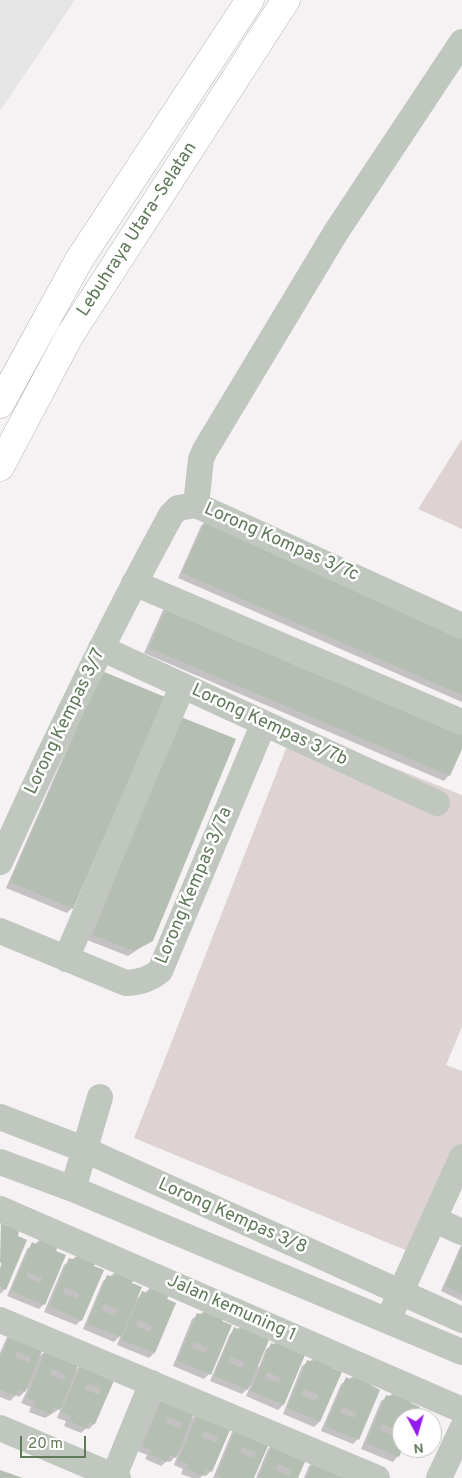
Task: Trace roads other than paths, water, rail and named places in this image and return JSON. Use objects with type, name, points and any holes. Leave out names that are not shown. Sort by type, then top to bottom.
[{"type":"highway","name":"Lebuhraya Utara–Selatan","points":[[0,404],[79,260],[250,0]]},
{"type":"highway","name":"Lebuhraya Utara–Selatan","points":[[0,467],[70,335],[286,0]]},
{"type":"street","points":[[196,505],[201,459],[205,450],[336,232],[462,42]]},
{"type":"street","name":"Lorong Kompas 3/7c","points":[[134,583],[171,515],[178,508],[196,505],[462,626]]},
{"type":"street","points":[[134,583],[462,722]]},
{"type":"street","name":"Lorong Kempas 3/7","points":[[0,862],[43,766],[134,583]]},
{"type":"street","name":"Lorong Kempas 3/7b","points":[[101,648],[263,725],[437,803]]},
{"type":"street","points":[[66,959],[182,687]]},
{"type":"street","name":"Lorong Kempas 3/7a","points":[[0,931],[126,984],[141,982],[160,971],[263,725]]},
{"type":"street","points":[[73,1189],[83,1149],[100,1097]]},
{"type":"street","name":"Lorong Kempas 3/8","points":[[0,1118],[83,1149],[462,1320]]},
{"type":"street","points":[[388,1322],[462,1157]]},
{"type":"street","points":[[0,1162],[73,1189],[462,1352]]},
{"type":"street","name":"Jalan kemuning 1","points":[[0,1209],[462,1410]]},
{"type":"street","points":[[434,1220],[462,1232]]},
{"type":"street","points":[[0,1320],[152,1382],[377,1478]]},
{"type":"street","points":[[0,1428],[65,1468],[116,1477],[152,1382]]},
{"type":"street","points":[[439,1478],[462,1429]]}]
